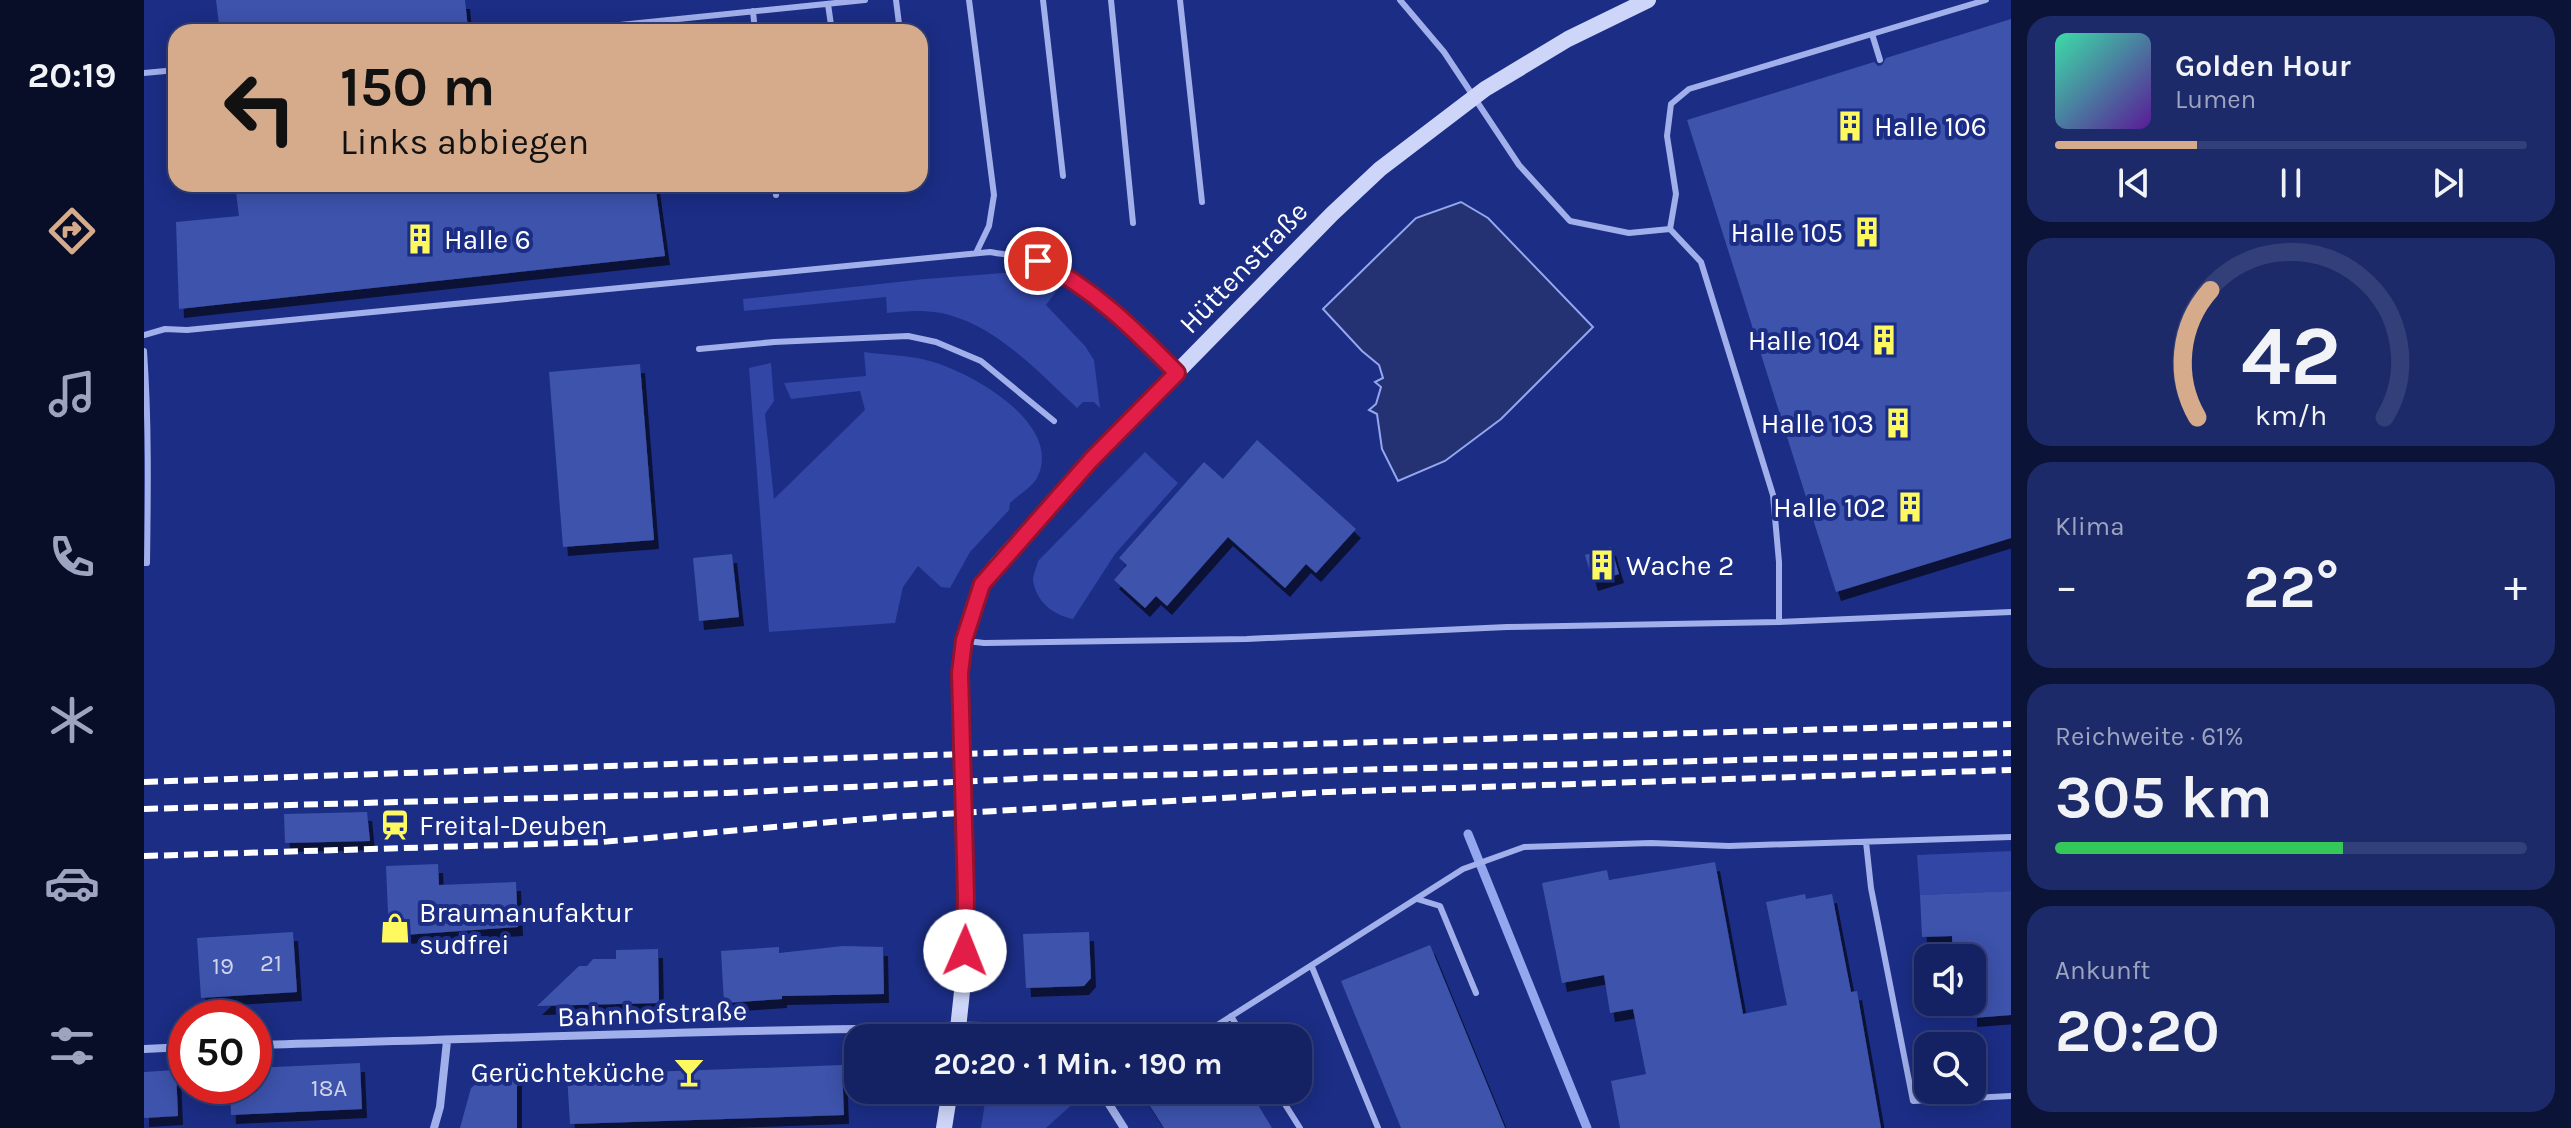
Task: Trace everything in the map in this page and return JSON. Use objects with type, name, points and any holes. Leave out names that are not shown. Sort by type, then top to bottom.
[{"type":"main road","name":"Hüttenstraße","points":[[958,1024],[966,939],[960,683],[964,640],[982,584],[1091,460],[1380,169],[1485,89],[1568,39],[1648,0]]},
{"type":"main road","points":[[944,1128],[948,1104]]},
{"type":"street","name":"Bahnhofstraße","points":[[272,1045],[844,1035]]},
{"type":"street","points":[[434,1128],[440,1107],[447,1041]]},
{"type":"street","points":[[144,1049],[168,1048]]},
{"type":"street","points":[[1109,1104],[1124,1128]]},
{"type":"lane","points":[[628,24],[865,0]]},
{"type":"lane","points":[[896,0],[899,24]]},
{"type":"lane","points":[[969,0],[994,195],[989,226],[976,253]]},
{"type":"lane","points":[[1043,0],[1063,176]]},
{"type":"lane","points":[[1111,0],[1133,223]]},
{"type":"lane","points":[[1180,0],[1202,202]]},
{"type":"lane","points":[[1400,0],[1444,52],[1519,165],[1570,221],[1629,233],[1670,229]]},
{"type":"lane","points":[[1670,229],[1676,194],[1667,136],[1671,104],[1689,89],[1986,0]]},
{"type":"lane","points":[[828,4],[831,24]]},
{"type":"lane","points":[[753,11],[754,24]]},
{"type":"lane","points":[[1872,34],[1880,60]]},
{"type":"lane","points":[[144,73],[168,71]]},
{"type":"lane","points":[[1670,229],[1701,262],[1773,495],[1779,562],[1779,622]]},
{"type":"lane","points":[[144,335],[165,329],[187,330],[990,252],[1038,261],[1067,275],[1133,328],[1177,373]]},
{"type":"lane","points":[[699,349],[908,336],[936,342],[981,361],[1054,421]]},
{"type":"lane","points":[[144,351],[148,400],[148,535],[147,563],[144,563]]},
{"type":"lane","points":[[964,640],[984,643],[1247,639],[1507,627],[1779,622],[2011,612]]},
{"type":"lane","points":[[1219,1024],[1463,869],[1524,847],[1651,843],[1729,846],[2011,837]]},
{"type":"lane","points":[[1866,842],[1871,888],[1913,1101],[2011,1096]]},
{"type":"lane","points":[[1417,899],[1440,906],[1476,993]]},
{"type":"lane","points":[[1312,967],[1378,1128]]},
{"type":"lane","points":[[1231,1016],[1236,1024]]},
{"type":"lane","points":[[1285,1104],[1300,1128]]},
{"type":"shaded area","points":[[1461,202],[1488,218],[1593,327],[1501,419],[1445,461],[1398,481],[1382,449],[1377,414],[1369,410],[1376,404],[1381,387],[1375,382],[1383,378],[1379,365],[1323,309],[1416,218]]},
{"type":"shaded area","points":[[1017,272],[1045,276],[1061,285],[1046,305],[1085,346],[1094,360],[1100,408],[1094,402],[1083,402],[1077,408],[1002,341],[968,322],[941,313],[887,313],[886,297],[744,311],[743,299]]},
{"type":"shaded area","points":[[864,352],[918,358],[944,366],[987,387],[1008,402],[1025,419],[1037,438],[1042,458],[1037,478],[1010,503],[1009,510],[970,552],[950,588],[941,587],[918,566],[903,587],[895,623],[769,632],[749,368],[771,363],[774,401],[765,414],[774,499],[865,410],[860,391],[791,399],[784,383],[866,376]]},
{"type":"shaded area","points":[[1145,452],[1178,483],[1115,554],[1073,619],[1059,614],[1042,601],[1035,588],[1033,578],[1038,561]]},
{"type":"shaded area","points":[[2011,851],[2011,891],[1920,895],[1917,855]]},
{"type":"shaded area","points":[[985,1104],[1073,1104],[1046,1128],[981,1128]]},
{"type":"building","points":[[216,0],[465,0],[467,24],[219,24]]},
{"type":"building","points":[[2011,19],[2011,538],[1836,592],[1687,120],[1874,62],[1882,65],[1886,58]]},
{"type":"building","name":"Halle 6","points":[[236,192],[656,192],[665,256],[179,309],[176,222],[239,216]]},
{"type":"building","points":[[640,364],[654,540],[563,547],[549,372]]},
{"type":"building","points":[[1257,440],[1356,529],[1316,573],[1306,564],[1285,588],[1228,537],[1167,606],[1156,596],[1145,608],[1114,580],[1127,565],[1119,558],[1204,462],[1223,479]]},
{"type":"building","name":"Wache 2","points":[[1611,547],[1619,574],[1593,582],[1585,555]]},
{"type":"building","points":[[732,554],[739,617],[699,621],[693,558]]},
{"type":"building","points":[[367,812],[370,841],[285,843],[284,814]]},
{"type":"building","points":[[1715,862],[1743,1014],[1787,1005],[1766,902],[1805,894],[1806,899],[1832,894],[1851,992],[1857,991],[1881,1128],[1620,1128],[1611,1081],[1646,1074],[1633,1009],[1610,1013],[1604,975],[1562,983],[1542,883],[1607,870],[1609,880]]},
{"type":"building","points":[[438,864],[439,885],[516,882],[518,927],[389,936],[386,866]]},
{"type":"building","points":[[2011,891],[2011,1015],[1972,1018],[1986,1016],[1986,944],[1952,944],[1952,936],[1922,937],[1920,895]]},
{"type":"building","points":[[293,932],[297,992],[201,998],[197,938]]},
{"type":"building","points":[[1089,932],[1091,978],[1084,986],[1026,988],[1023,934]]},
{"type":"building","points":[[1430,945],[1505,1128],[1401,1128],[1341,981]]},
{"type":"building","points":[[843,946],[883,947],[884,994],[782,996],[782,999],[724,1003],[721,951],[779,947],[779,953]]},
{"type":"building","points":[[658,949],[659,1003],[537,1006],[579,966],[587,966],[593,959],[616,959],[616,950]]},
{"type":"building","points":[[360,1063],[362,1109],[231,1115],[231,1104],[272,1104],[272,1067]]},
{"type":"building","points":[[842,1065],[844,1115],[570,1124],[567,1075]]},
{"type":"building","points":[[168,1070],[168,1104],[177,1104],[178,1116],[144,1118],[144,1072]]},
{"type":"building","points":[[517,1077],[517,1128],[460,1128],[471,1088],[483,1078]]},
{"type":"building","points":[[1149,1104],[1257,1104],[1272,1128],[1164,1128]]},
{"type":"waterway","points":[[1468,834],[1587,1128]]},
{"type":"railway","points":[[144,782],[992,753],[2011,724]]},
{"type":"railway","points":[[144,809],[727,793],[1037,778],[2011,753]]},
{"type":"railway","points":[[144,856],[602,842],[890,817],[1328,792],[2011,770]]},
{"type":"place","name":"Halle 106","points":[[1850,126]]},
{"type":"place","name":"Halle 105","points":[[1867,232]]},
{"type":"place","name":"Halle 6","points":[[420,239]]},
{"type":"place","name":"Halle 104","points":[[1884,340]]},
{"type":"place","name":"Halle 103","points":[[1898,423]]},
{"type":"place","name":"Halle 102","points":[[1910,507]]},
{"type":"place","name":"Wache 2","points":[[1602,565]]},
{"type":"place","name":"Freital-Deuben","points":[[395,825]]},
{"type":"place","name":"Braumanufaktur sudfrei","points":[[395,928]]},
{"type":"place","name":"Gerüchteküche","points":[[689,1072]]},
{"type":"route","points":[[965,951],[960,673],[964,640],[982,584],[1091,460],[1177,373],[1133,328],[1067,275],[1038,261]]}]
